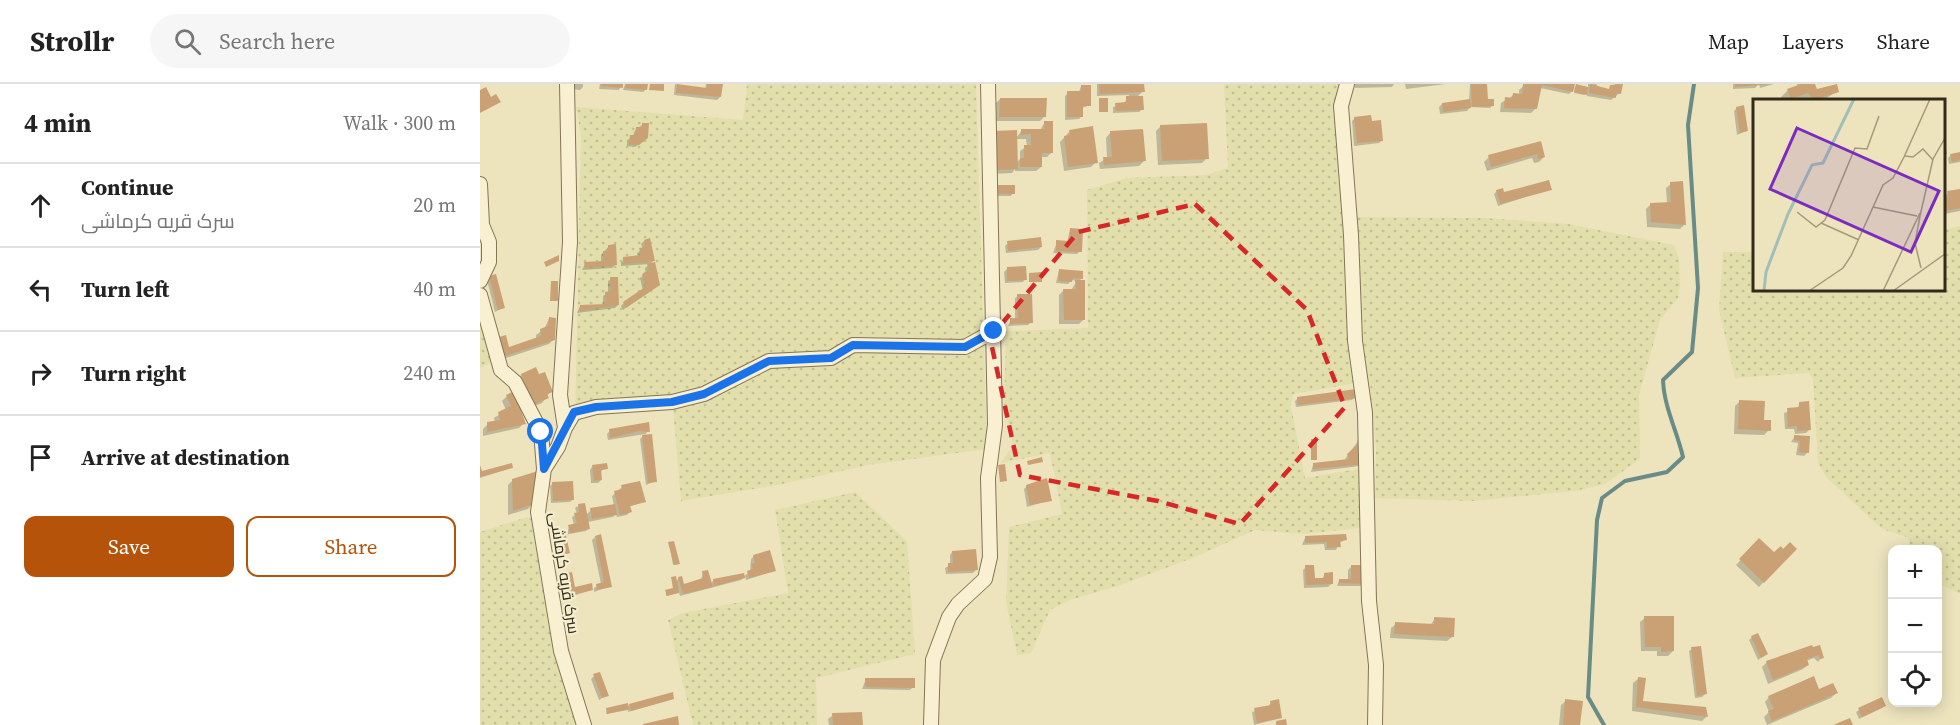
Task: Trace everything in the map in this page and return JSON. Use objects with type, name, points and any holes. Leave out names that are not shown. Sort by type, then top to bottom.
[{"type":"street","points":[[565,428],[560,395],[570,242],[567,84]]},
{"type":"street","points":[[931,725],[933,660],[949,616],[958,604],[985,579],[990,557],[988,478],[995,425],[988,84]]},
{"type":"street","points":[[1347,84],[1341,106],[1346,196],[1351,235],[1355,341],[1365,413],[1369,601],[1376,665],[1375,725]]},
{"type":"street","points":[[480,184],[482,225],[489,242],[489,262],[480,281]]},
{"type":"street","name":"سرک قریه کرماشی","points":[[480,295],[501,370],[514,382],[541,432],[544,469],[538,512],[561,651],[584,725]]},
{"type":"street","points":[[544,469],[558,447],[574,412],[596,407],[672,402],[704,394],[769,361],[831,358],[853,345],[965,347],[994,331]]},
{"type":"highlighted area","points":[[1195,204],[1307,310],[1345,407],[1240,524],[1158,501],[1020,475],[990,338],[1078,232]]},
{"type":"shaded area","points":[[747,84],[976,84],[987,449],[868,465],[778,485],[681,501],[673,409],[664,403],[609,409],[575,419],[581,135],[576,107],[743,120]]},
{"type":"shaded area","points":[[1224,84],[1348,84],[1337,162],[1346,165],[1362,382],[1293,394],[1291,406],[1305,478],[1370,467],[1367,527],[1304,534],[1255,530],[1195,557],[1118,586],[1070,600],[1050,610],[1031,653],[1017,655],[1006,602],[1009,527],[1062,514],[1050,453],[1001,463],[1013,445],[1004,409],[1006,331],[1088,328],[1087,190],[1127,178],[1206,175],[1228,168]]},
{"type":"shaded area","points":[[1357,217],[1486,218],[1568,224],[1674,245],[1679,258],[1680,286],[1678,298],[1660,320],[1639,395],[1640,459],[1605,484],[1575,491],[1472,501],[1375,498],[1376,450],[1370,384],[1359,340]]},
{"type":"shaded area","points":[[1960,226],[1960,594],[1942,585],[1942,545],[1910,545],[1907,537],[1882,529],[1826,477],[1818,463],[1813,379],[1809,373],[1735,378],[1719,310],[1723,252],[1753,252],[1753,291],[1945,291],[1945,230]]},
{"type":"shaded area","points":[[480,321],[492,362],[480,368]]},
{"type":"shaded area","points":[[855,492],[907,541],[915,654],[816,678],[817,725],[693,725],[668,620],[683,613],[788,593],[775,510]]},
{"type":"shaded area","points":[[527,517],[535,520],[578,725],[480,725],[480,532]]},
{"type":"building","points":[[602,84],[623,84],[623,88],[601,86]]},
{"type":"building","points":[[626,84],[648,84],[647,90],[625,88]]},
{"type":"building","points":[[650,84],[664,84],[664,91],[649,90]]},
{"type":"building","points":[[677,84],[707,88],[707,84],[723,84],[721,97],[676,93]]},
{"type":"building","points":[[1099,84],[1144,84],[1145,92],[1100,94]]},
{"type":"building","points":[[1471,84],[1487,84],[1488,99],[1494,99],[1494,106],[1472,107]]},
{"type":"building","points":[[1523,84],[1575,84],[1573,92],[1542,85],[1537,109],[1504,108],[1505,97],[1512,98],[1513,93],[1522,94]]},
{"type":"building","points":[[1576,84],[1588,87],[1587,95],[1574,92]]},
{"type":"building","points":[[1590,84],[1609,89],[1610,85],[1623,84],[1621,94],[1616,93],[1616,98],[1589,93]]},
{"type":"building","points":[[1735,84],[1770,84],[1735,87]]},
{"type":"building","points":[[1801,84],[1815,84],[1817,89],[1837,84],[1839,92],[1817,99],[1813,99],[1808,93],[1791,99],[1787,89]]},
{"type":"building","points":[[1081,85],[1091,85],[1091,106],[1083,106],[1083,117],[1067,117],[1067,91],[1081,91]]},
{"type":"building","points":[[486,87],[491,97],[496,94],[501,102],[480,113],[480,90]]},
{"type":"building","points":[[1126,96],[1143,96],[1144,110],[1116,111],[1115,103],[1126,102]]},
{"type":"building","points":[[1000,98],[1047,98],[1046,117],[999,117]]},
{"type":"building","points":[[1099,98],[1108,98],[1108,112],[1099,112]]},
{"type":"building","points":[[1470,99],[1471,108],[1443,112],[1442,103]]},
{"type":"building","points":[[1744,105],[1748,131],[1740,133],[1736,107]]},
{"type":"building","points":[[1371,115],[1372,121],[1381,120],[1383,141],[1357,143],[1354,117]]},
{"type":"building","points":[[1044,121],[1053,121],[1053,153],[1042,153],[1042,167],[1020,167],[1020,158],[1024,158],[1024,145],[1031,145],[1031,134],[1021,135],[1021,129],[1044,129]]},
{"type":"building","points":[[642,123],[649,123],[648,138],[639,145],[629,144],[630,135],[635,135],[636,127],[642,127]]},
{"type":"building","points":[[1207,123],[1209,159],[1162,161],[1160,125]]},
{"type":"building","points":[[1093,126],[1098,163],[1068,167],[1064,136],[1070,135],[1069,130]]},
{"type":"building","points":[[1143,129],[1146,161],[1104,165],[1103,157],[1112,157],[1110,131]]},
{"type":"building","points":[[1017,130],[1018,169],[995,170],[993,131]]},
{"type":"building","points":[[1541,141],[1545,157],[1538,159],[1537,154],[1491,167],[1488,155]]},
{"type":"building","points":[[1960,152],[1960,160],[1952,162],[1950,154]]},
{"type":"building","points":[[1549,180],[1552,190],[1500,204],[1496,190],[1503,188],[1504,192]]},
{"type":"building","points":[[1683,181],[1686,225],[1651,222],[1650,203],[1671,202],[1670,182]]},
{"type":"building","points":[[995,185],[1015,185],[1015,194],[995,194]]},
{"type":"building","points":[[1960,189],[1960,208],[1945,211],[1947,191]]},
{"type":"building","points":[[1070,228],[1083,229],[1082,252],[1056,251],[1056,240],[1069,241]]},
{"type":"building","points":[[1041,237],[1042,247],[1008,251],[1007,241]]},
{"type":"building","points":[[650,238],[655,261],[623,264],[623,257],[641,255],[639,248],[645,247],[644,240]]},
{"type":"building","points":[[616,244],[617,265],[585,268],[584,262],[603,261],[603,251],[608,251],[608,245]]},
{"type":"building","points":[[559,255],[559,261],[546,267],[544,262]]},
{"type":"building","points":[[655,262],[660,285],[626,308],[623,302],[645,287],[642,274],[649,271],[647,264]]},
{"type":"building","points":[[1026,266],[1027,280],[1007,281],[1007,267]]},
{"type":"building","points":[[1059,269],[1083,271],[1083,279],[1073,278],[1072,282],[1058,281]]},
{"type":"building","points":[[1042,272],[1042,282],[1029,282],[1029,273]]},
{"type":"building","points":[[496,274],[505,308],[498,310],[489,276]]},
{"type":"building","points":[[610,277],[618,277],[619,305],[580,311],[580,305],[606,304],[605,292],[611,291]]},
{"type":"building","points":[[1075,280],[1085,280],[1085,320],[1064,320],[1063,289],[1076,289]]},
{"type":"building","points":[[551,281],[558,281],[558,301],[550,301]]},
{"type":"building","points":[[1017,294],[1032,294],[1033,323],[1010,324],[1010,318],[1018,318]]},
{"type":"building","points":[[549,317],[556,318],[555,340],[505,356],[499,337],[506,335],[509,347],[541,336],[540,329],[548,326]]},
{"type":"building","points":[[536,367],[539,374],[545,372],[553,392],[547,394],[549,398],[533,405],[521,374]]},
{"type":"building","points":[[1356,389],[1357,398],[1298,405],[1297,397]]},
{"type":"building","points":[[514,391],[526,424],[487,432],[487,422],[500,420],[498,412],[511,406],[506,395]]},
{"type":"building","points":[[1739,400],[1765,401],[1764,420],[1771,420],[1771,431],[1738,429]]},
{"type":"building","points":[[1809,401],[1811,430],[1797,431],[1797,426],[1788,427],[1787,408],[1799,407],[1799,402]]},
{"type":"building","points":[[649,422],[650,432],[639,431],[610,438],[609,429]]},
{"type":"building","points":[[652,434],[657,482],[648,483],[642,435]]},
{"type":"building","points":[[1794,435],[1810,436],[1809,453],[1799,452],[1800,441],[1794,440]]},
{"type":"building","points":[[1311,439],[1317,439],[1317,460],[1311,460]]},
{"type":"building","points":[[1358,439],[1365,441],[1365,464],[1313,469],[1313,463],[1349,459],[1347,454],[1357,445]]},
{"type":"building","points":[[1042,457],[1043,462],[1028,465],[1027,461]]},
{"type":"building","points":[[512,463],[513,468],[480,477],[480,465],[482,471]]},
{"type":"building","points":[[607,463],[608,469],[601,470],[602,480],[594,481],[592,465]]},
{"type":"building","points":[[1005,464],[1007,481],[1000,482],[998,465]]},
{"type":"building","points":[[538,471],[534,504],[513,511],[512,479]]},
{"type":"building","points":[[1047,478],[1052,501],[1030,505],[1026,485]]},
{"type":"building","points":[[573,481],[574,500],[553,501],[552,482]]},
{"type":"building","points":[[640,481],[646,502],[630,506],[632,512],[620,515],[614,491],[622,489],[621,485]]},
{"type":"building","points":[[585,503],[590,529],[570,533],[568,525],[577,523],[574,513],[579,512],[578,504]]},
{"type":"building","points":[[615,504],[617,515],[592,519],[590,508]]},
{"type":"building","points":[[565,531],[570,553],[562,555],[557,533]]},
{"type":"building","points":[[601,534],[612,587],[597,590],[596,584],[604,582],[595,536]]},
{"type":"building","points":[[1346,534],[1347,540],[1340,541],[1341,547],[1327,548],[1327,542],[1305,543],[1305,536]]},
{"type":"building","points":[[1759,538],[1774,552],[1781,546],[1783,549],[1790,542],[1797,549],[1764,583],[1739,559]]},
{"type":"building","points":[[674,541],[680,564],[674,565],[668,542]]},
{"type":"building","points":[[976,549],[978,570],[948,572],[948,563],[953,563],[952,551]]},
{"type":"building","points":[[770,550],[776,571],[749,578],[747,571],[753,569],[751,564],[755,563],[753,555]]},
{"type":"building","points":[[1305,565],[1314,565],[1315,578],[1324,578],[1324,573],[1333,572],[1333,584],[1306,585]]},
{"type":"building","points":[[1351,565],[1366,565],[1366,584],[1339,583],[1339,579],[1351,579]]},
{"type":"building","points":[[708,570],[713,587],[683,594],[678,577],[682,576],[684,584],[703,578],[702,571]]},
{"type":"building","points":[[572,572],[575,587],[592,583],[593,590],[571,595],[567,573]]},
{"type":"building","points":[[744,573],[745,578],[714,586],[713,579]]},
{"type":"building","points":[[676,576],[679,593],[667,596],[665,590],[673,588],[671,577]]},
{"type":"building","points":[[1644,616],[1674,616],[1674,651],[1661,652],[1661,647],[1645,647]]},
{"type":"building","points":[[1434,617],[1455,618],[1454,637],[1394,634],[1395,622],[1434,624]]},
{"type":"building","points":[[1758,633],[1768,654],[1761,658],[1751,636]]},
{"type":"building","points":[[1812,645],[1813,647],[1820,645],[1824,658],[1820,659],[1819,655],[1807,659],[1809,665],[1773,680],[1766,661]]},
{"type":"building","points":[[1701,646],[1707,694],[1697,696],[1691,647]]},
{"type":"building","points":[[600,672],[609,696],[602,698],[593,674]]},
{"type":"building","points":[[1814,676],[1819,689],[1833,683],[1838,693],[1772,721],[1768,711],[1774,709],[1768,696]]},
{"type":"building","points":[[1638,677],[1646,678],[1643,701],[1706,707],[1708,717],[1636,707]]},
{"type":"building","points":[[865,678],[915,678],[915,688],[865,687]]},
{"type":"building","points":[[673,692],[674,699],[631,711],[629,704]]},
{"type":"building","points":[[1882,697],[1886,706],[1862,717],[1858,708]]},
{"type":"building","points":[[1279,699],[1282,718],[1257,723],[1254,708],[1271,705],[1270,701]]},
{"type":"building","points":[[1565,699],[1583,701],[1580,725],[1563,725]]},
{"type":"building","points":[[628,703],[629,709],[607,714],[606,708]]},
{"type":"building","points":[[862,712],[863,725],[833,725],[832,713]]},
{"type":"building","points":[[678,716],[679,725],[643,725],[643,724]]},
{"type":"building","points":[[1850,718],[1853,725],[1833,725]]},
{"type":"building","points":[[1286,719],[1287,725],[1276,725],[1276,721]]},
{"type":"waterway","points":[[1604,725],[1588,697],[1597,520],[1602,498],[1625,481],[1667,472],[1683,457],[1668,409],[1663,380],[1692,352],[1698,288],[1688,125],[1694,84]]},
{"type":"route","points":[[541,432],[544,469],[558,447],[574,412],[596,407],[672,402],[704,394],[769,361],[831,358],[853,345],[965,347],[994,331]]}]
